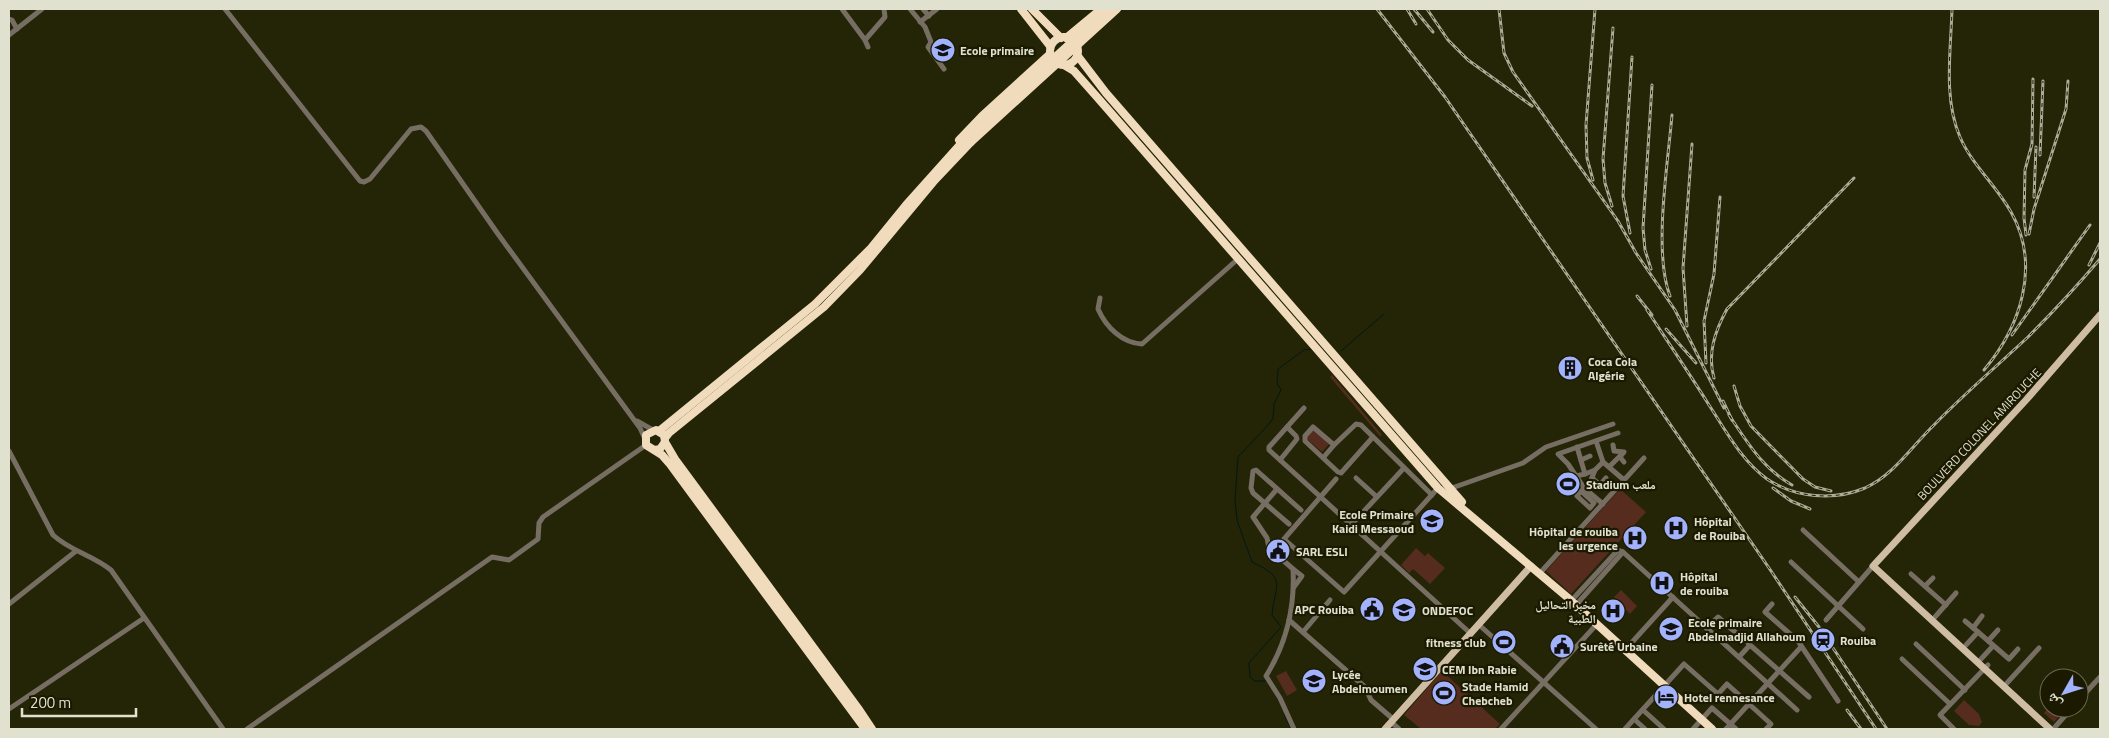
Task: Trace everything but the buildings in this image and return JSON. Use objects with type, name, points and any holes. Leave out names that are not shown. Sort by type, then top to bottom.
[{"type":"highway","points":[[1021,9],[1050,50],[1053,60],[1074,71],[1444,490],[1597,624],[1712,729]]},
{"type":"highway","points":[[1032,9],[1064,38],[1073,41],[1077,53],[1106,93],[1416,458]]},
{"type":"highway","points":[[942,168],[945,156],[982,116],[1050,50],[1055,40],[1064,38],[1101,9]]},
{"type":"highway","points":[[865,729],[669,463],[646,442],[649,432],[656,430],[815,304],[871,248],[969,140],[1108,9]]},
{"type":"highway","points":[[969,140],[1117,9]]},
{"type":"highway","points":[[656,450],[660,449],[668,432],[824,306],[873,255],[942,168],[1062,65],[1072,62],[1077,53],[1121,9]]},
{"type":"highway","points":[[656,430],[665,440],[675,459],[847,692],[872,729]]},
{"type":"main road","name":"BOULVERD COLONEL AMIROUCHE","points":[[1875,564],[2026,400],[2100,315]]},
{"type":"main road","points":[[1875,564],[1966,645],[1981,659],[1986,667],[2007,683],[2052,729]]},
{"type":"main road","points":[[1875,564],[2052,729]]},
{"type":"main road","points":[[1385,729],[1531,566]]},
{"type":"street","points":[[9,36],[42,9]]},
{"type":"street","points":[[225,9],[360,180],[364,182],[370,179],[411,129],[421,126],[426,131],[498,234],[633,418],[646,442],[543,517],[539,523],[540,534],[538,539],[521,553],[509,560],[492,557],[247,729]]},
{"type":"street","points":[[842,9],[868,47]]},
{"type":"street","points":[[865,40],[885,18],[884,9]]},
{"type":"street","points":[[910,9],[931,40],[928,47],[930,51],[944,68]]},
{"type":"street","points":[[924,9],[929,16]]},
{"type":"street","points":[[920,22],[938,9]]},
{"type":"street","points":[[9,19],[12,20],[17,29]]},
{"type":"street","points":[[1100,298],[1098,309],[1108,324],[1125,340],[1142,344],[1239,258]]},
{"type":"street","points":[[1304,408],[1269,447],[1320,498],[1470,633]]},
{"type":"street","points":[[633,418],[656,430]]},
{"type":"street","points":[[1323,458],[1334,444],[1356,424],[1361,425],[1432,495]]},
{"type":"street","points":[[1336,479],[1284,540],[1344,592],[1432,495],[1524,463],[1546,447],[1613,424]]},
{"type":"street","points":[[1280,460],[1297,439],[1287,427]]},
{"type":"street","points":[[1334,444],[1314,427],[1305,436],[1305,441],[1341,473],[1373,437]]},
{"type":"street","points":[[1603,504],[1587,495],[1576,476],[1558,454],[1618,433]]},
{"type":"street","points":[[1596,440],[1603,462],[1624,480]]},
{"type":"street","points":[[1609,467],[1622,459],[1618,451],[1614,451],[1613,446]]},
{"type":"street","points":[[1577,447],[1585,474]]},
{"type":"street","points":[[9,451],[53,535],[62,544],[103,563],[111,570],[222,729]]},
{"type":"street","points":[[1581,460],[1590,456]]},
{"type":"street","points":[[1540,574],[1644,458]]},
{"type":"street","points":[[1576,476],[1595,470],[1603,462]]},
{"type":"street","points":[[1351,525],[1404,468]]},
{"type":"street","points":[[1288,524],[1252,490],[1252,471],[1256,470],[1301,510]]},
{"type":"street","points":[[1587,495],[1595,470]]},
{"type":"street","points":[[1356,478],[1377,497]]},
{"type":"street","points":[[1592,478],[1600,485],[1606,478]]},
{"type":"street","points":[[1277,489],[1254,515],[1254,520],[1267,538],[1269,548],[1302,576],[1294,587],[1289,620],[1278,655],[1266,676],[1280,698],[1294,729]]},
{"type":"street","points":[[1803,530],[1859,582]]},
{"type":"street","points":[[9,604],[76,551]]},
{"type":"street","points":[[1573,603],[1621,551],[1797,710]]},
{"type":"street","points":[[1791,562],[1863,628]]},
{"type":"street","points":[[1826,620],[1875,564]]},
{"type":"street","points":[[1911,574],[1946,605]]},
{"type":"street","points":[[1925,586],[1933,578]]},
{"type":"street","points":[[1935,617],[1956,593]]},
{"type":"street","points":[[1625,650],[1673,597]]},
{"type":"street","points":[[1303,632],[1330,600]]},
{"type":"street","points":[[1772,604],[1765,612],[1798,641],[1838,702]]},
{"type":"street","points":[[1706,628],[1718,616],[1809,697]]},
{"type":"street","points":[[1966,645],[1982,616]]},
{"type":"street","points":[[9,709],[144,618]]},
{"type":"street","points":[[1289,620],[1365,687],[1371,700],[1399,729]]},
{"type":"street","points":[[1965,621],[2009,659],[2018,649]]},
{"type":"street","points":[[1478,624],[1596,729]]},
{"type":"street","points":[[1501,729],[1597,624]]},
{"type":"street","points":[[1988,641],[1998,630]]},
{"type":"street","points":[[1743,639],[1750,637]]},
{"type":"street","points":[[1916,644],[1965,690]]},
{"type":"street","points":[[1739,657],[1750,645]]},
{"type":"street","points":[[1981,659],[1993,646]]},
{"type":"street","points":[[1728,727],[1801,647]]},
{"type":"street","points":[[2007,683],[2039,648]]},
{"type":"street","points":[[1902,659],[1950,704]]},
{"type":"street","points":[[1625,729],[1684,664],[1718,694],[1726,684],[1771,724],[1766,729]]},
{"type":"street","points":[[1954,729],[1940,715],[1986,667]]},
{"type":"street","points":[[2089,689],[2100,677]]},
{"type":"street","points":[[1693,729],[1712,708],[1728,727],[1736,729]]},
{"type":"street","points":[[1643,710],[1664,729]]},
{"type":"street","points":[[2052,729],[2062,718]]},
{"type":"street","points":[[1634,719],[1643,729]]},
{"type":"street","points":[[1944,729],[1949,724]]},
{"type":"shaded area","points":[[1332,375],[1382,435],[1380,436],[1330,377]]},
{"type":"shaded area","points":[[1313,430],[1329,444],[1322,452],[1306,438]]},
{"type":"shaded area","name":"Stadium ملعب","points":[[1563,474],[1578,487],[1573,493],[1558,480]]},
{"type":"shaded area","points":[[1620,489],[1646,512],[1571,594],[1546,571]]},
{"type":"shaded area","points":[[1416,548],[1425,556],[1428,553],[1445,568],[1430,584],[1413,569],[1409,573],[1401,565]]},
{"type":"shaded area","points":[[1621,590],[1637,606],[1630,614],[1614,597]]},
{"type":"shaded area","points":[[1286,671],[1297,690],[1287,696],[1276,676]]},
{"type":"shaded area","name":"Stade Hamid Chebcheb","points":[[1442,671],[1500,724],[1495,729],[1421,729],[1404,715]]},
{"type":"shaded area","points":[[1964,700],[1979,714],[1982,722],[1979,726],[1969,725],[1954,711]]},
{"type":"shaded area","points":[[2050,718],[2058,718],[2054,722]]},
{"type":"waterway","points":[[1341,351],[1384,314]]},
{"type":"waterway","points":[[1266,681],[1255,681],[1250,677],[1249,663],[1281,627],[1272,615],[1277,583],[1271,573],[1252,562],[1237,520],[1235,500],[1238,457],[1273,418],[1274,404],[1281,390],[1277,383],[1278,369],[1304,350],[1311,349],[1318,356]]},
{"type":"waterway","points":[[1284,714],[1291,729]]},
{"type":"railway","points":[[1377,9],[1445,97],[1769,568],[1876,729]]},
{"type":"railway","points":[[1407,9],[1416,24]]},
{"type":"railway","points":[[1414,9],[1433,32]]},
{"type":"railway","points":[[1427,9],[1448,40],[1468,60],[1532,106]]},
{"type":"railway","points":[[1499,9],[1504,53],[1513,72],[1618,221],[1636,253],[1675,310],[1724,408]]},
{"type":"railway","points":[[1593,180],[1587,158],[1586,125],[1595,9]]},
{"type":"railway","points":[[1952,9],[1949,74],[1951,106],[1955,122],[1960,137],[1971,157],[2011,212],[2020,232],[2025,253],[2023,294],[2017,315],[1997,353],[1984,370]]},
{"type":"railway","points":[[1612,206],[1605,183],[1603,159],[1613,28]]},
{"type":"railway","points":[[1630,233],[1623,196],[1632,57]]},
{"type":"railway","points":[[2026,235],[2024,218],[2025,170],[2032,144],[2033,79]]},
{"type":"railway","points":[[2040,155],[2043,81]]},
{"type":"railway","points":[[2029,234],[2034,209],[2066,109],[2068,81]]},
{"type":"railway","points":[[1651,269],[1645,250],[1643,228],[1652,85]]},
{"type":"railway","points":[[1670,296],[1665,278],[1662,232],[1672,115]]},
{"type":"railway","points":[[1687,326],[1683,268],[1692,144]]},
{"type":"railway","points":[[2034,197],[2036,147]]},
{"type":"railway","points":[[1714,378],[1711,360],[1713,343],[1727,309],[1854,178]]},
{"type":"railway","points":[[1706,363],[1704,321],[1714,274],[1720,197]]},
{"type":"railway","points":[[2012,335],[2090,225]]},
{"type":"railway","points":[[2089,265],[2100,243]]},
{"type":"railway","points":[[1647,310],[1735,445],[1749,463],[1767,479],[1790,490],[1815,496],[1841,495],[1865,488],[1894,468],[1945,414],[2037,328],[2100,259]]},
{"type":"railway","points":[[1637,296],[1652,315]]},
{"type":"railway","points":[[1666,329],[1696,363]]},
{"type":"railway","points":[[1734,386],[1740,406],[1751,426],[1803,479],[1815,487],[1831,491]]},
{"type":"railway","points":[[1723,401],[1732,420]]},
{"type":"railway","points":[[1729,415],[1749,445],[1764,463],[1792,485]]},
{"type":"railway","points":[[1773,488],[1791,501],[1810,509]]},
{"type":"railway","points":[[1795,597],[1819,627],[1887,729]]},
{"type":"railway","points":[[1847,710],[1861,729]]},
{"type":"place","name":"Ecole primaire","points":[[943,50]]},
{"type":"place","name":"Coca Cola Algérie","points":[[1570,368]]},
{"type":"place","name":"Stadium ملعب","points":[[1568,484]]},
{"type":"place","name":"Ecole Primaire Kaidi Messaoud","points":[[1432,521]]},
{"type":"place","name":"Hôpital de Rouiba","points":[[1676,528]]},
{"type":"place","name":"Hôpital de rouiba les urgence","points":[[1635,538]]},
{"type":"place","name":"SARL ESLI","points":[[1278,551]]},
{"type":"place","name":"Hôpital de rouiba","points":[[1662,583]]},
{"type":"place","name":"APC Rouiba","points":[[1372,609]]},
{"type":"place","name":"ONDEFOC","points":[[1404,610]]},
{"type":"place","name":"مخبر التحاليل الطبية","points":[[1613,611]]},
{"type":"place","name":"Ecole primaire Abdelmadjid Allahoum","points":[[1671,629]]},
{"type":"place","name":"Rouiba","points":[[1823,640]]},
{"type":"place","name":"fitness club","points":[[1504,642]]},
{"type":"place","name":"Surêté Urbaine","points":[[1562,646]]},
{"type":"place","name":"CEM Ibn Rabie","points":[[1425,669]]},
{"type":"place","name":"Lycée Abdelmoumen","points":[[1314,681]]},
{"type":"place","name":"Stade Hamid Chebcheb","points":[[1444,693]]},
{"type":"place","name":"Hotel rennesance","points":[[1666,697]]}]
